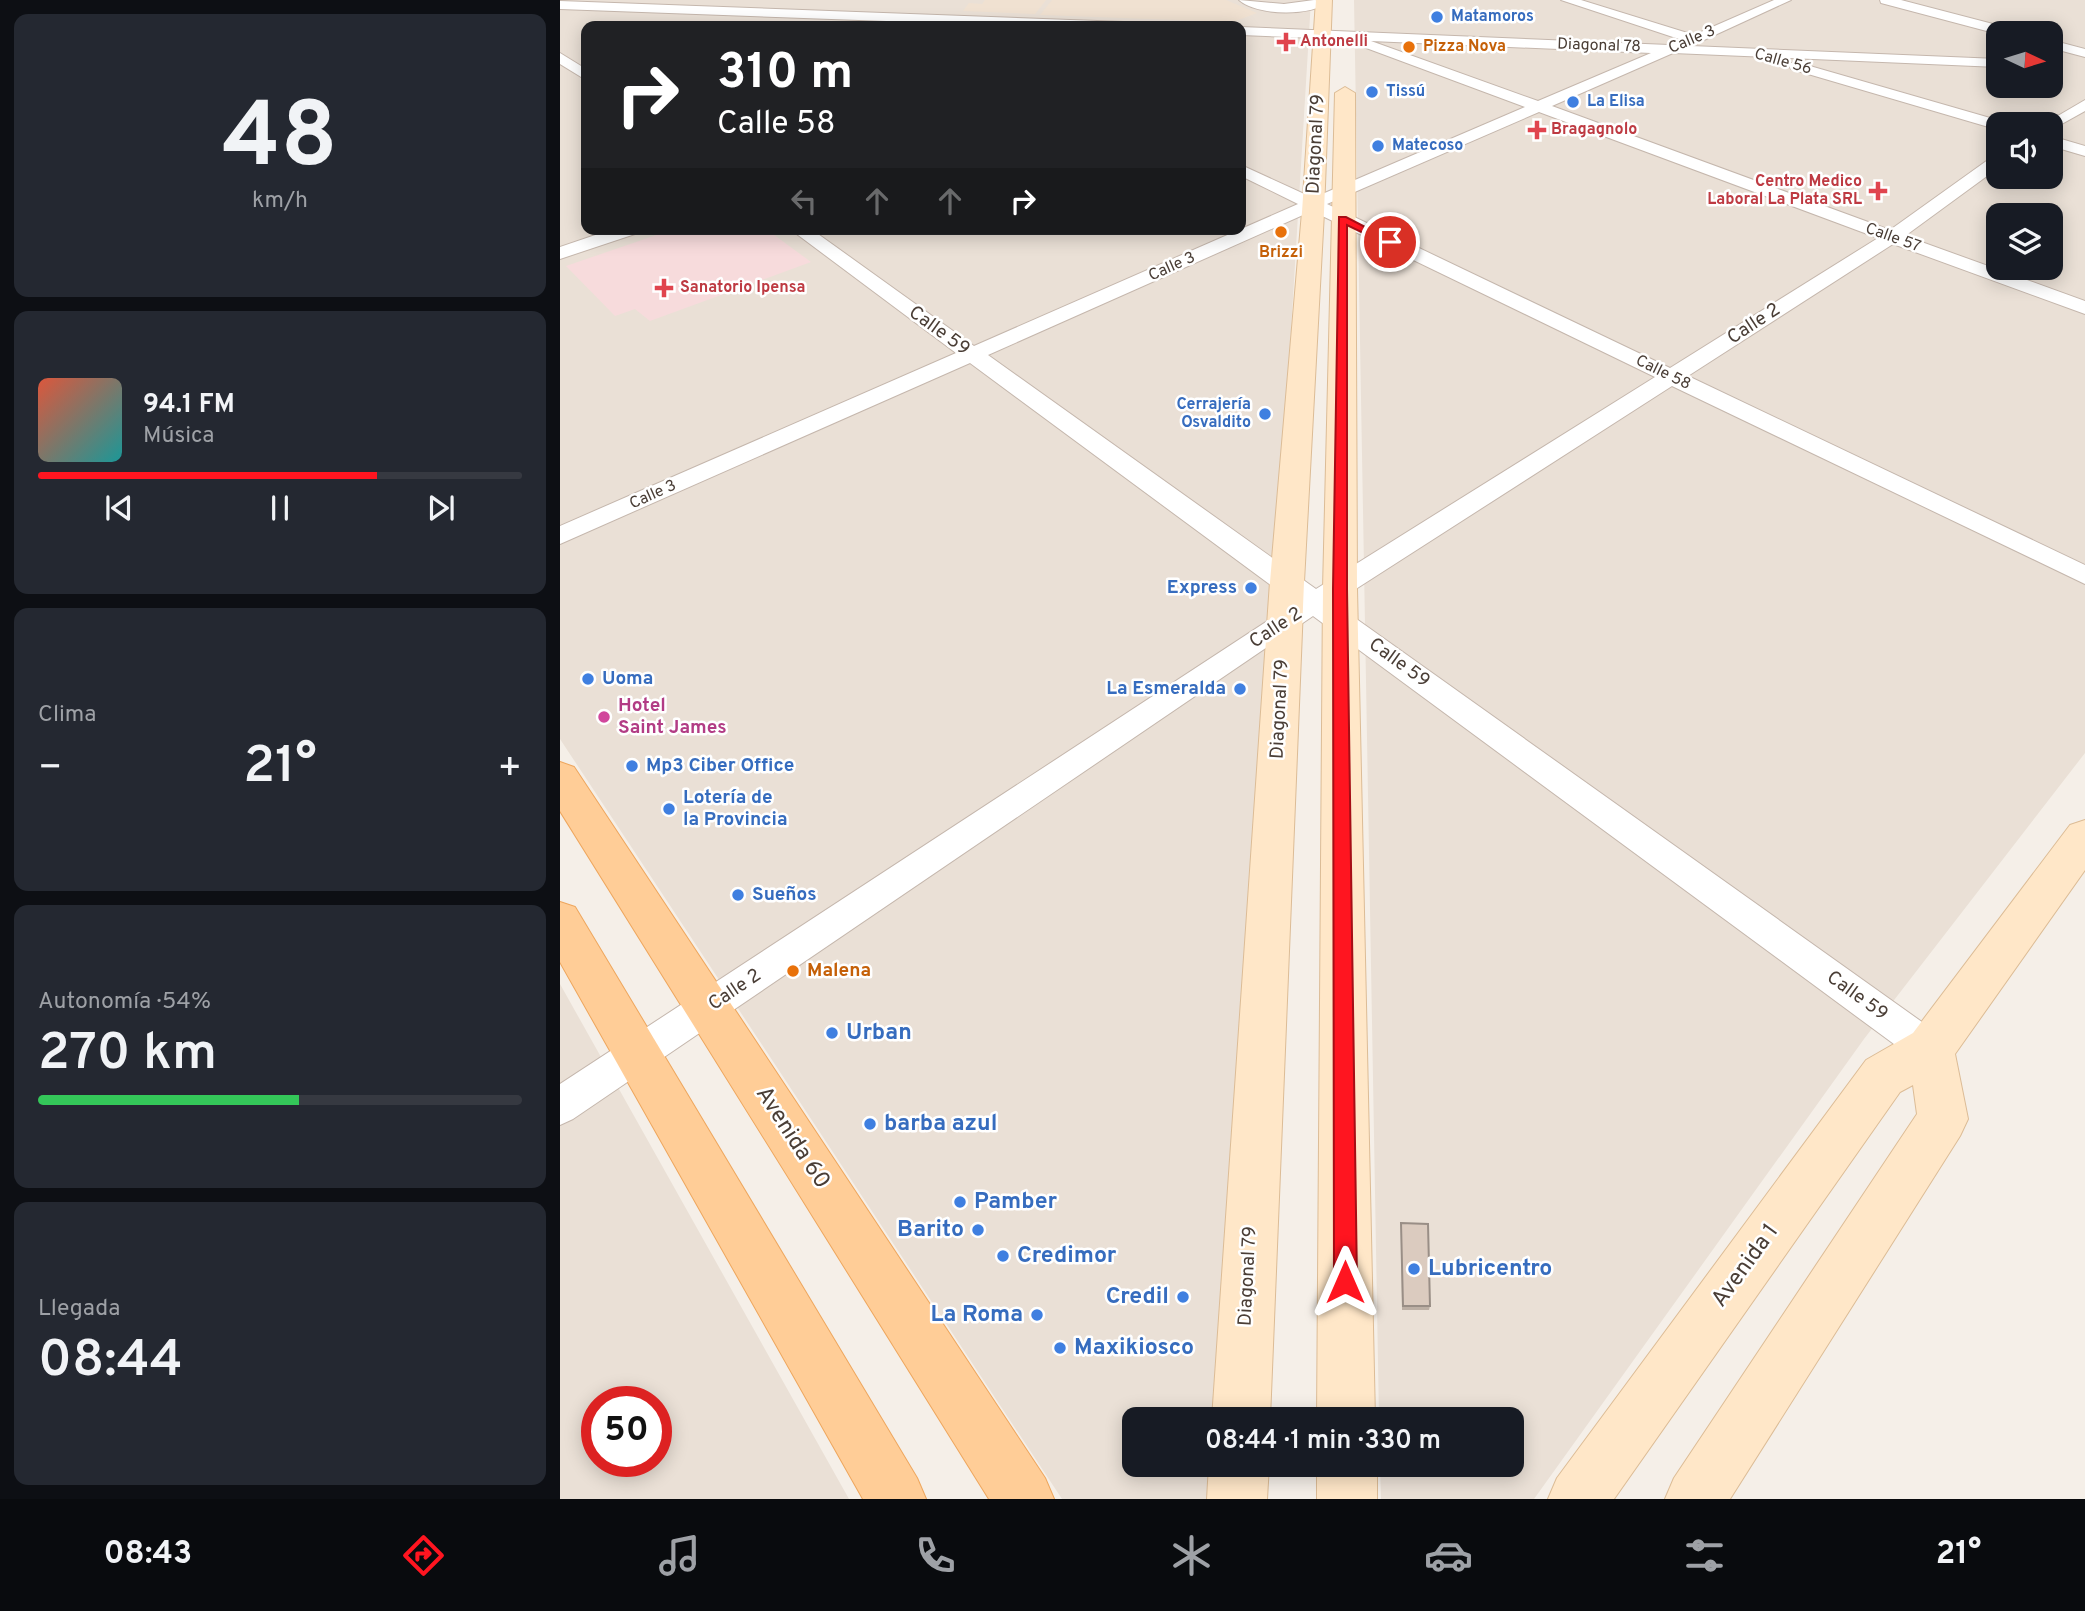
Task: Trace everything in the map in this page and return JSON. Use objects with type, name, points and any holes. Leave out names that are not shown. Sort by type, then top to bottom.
[{"type":"main road","name":"Diagonal 79","points":[[1324,0],[1313,204],[1313,603],[1346,1407]]},
{"type":"main road","name":"Diagonal 79","points":[[1242,1407],[1313,603],[1342,206],[1347,12]]},
{"type":"main road","name":"Avenida 60","points":[[560,778],[1024,1499]]},
{"type":"main road","name":"Avenida 1","points":[[1578,1499],[1883,1076],[1930,1049],[2085,837]]},
{"type":"main road","points":[[560,921],[636,1056],[896,1499]]},
{"type":"main road","points":[[1695,1499],[1943,1119],[1930,1049]]},
{"type":"main road","points":[[1237,1499],[1238,1477]]},
{"type":"main road","points":[[1347,1477],[1347,1499]]},
{"type":"street","points":[[1245,0],[1272,12],[1270,21],[1246,29]]},
{"type":"street","points":[[1266,8],[1298,8],[1324,0]]},
{"type":"street","name":"Calle 56","points":[[1567,0],[1986,121]]},
{"type":"street","name":"Calle 3","points":[[1342,206],[1537,107],[1785,0]]},
{"type":"street","points":[[1886,0],[1986,26]]},
{"type":"street","points":[[809,21],[886,1],[928,21]]},
{"type":"street","points":[[560,5],[997,21]]},
{"type":"street","name":"Diagonal 78","points":[[1246,31],[1986,62]]},
{"type":"street","name":"Calle 57","points":[[1346,36],[2085,308]]},
{"type":"street","points":[[2063,47],[2085,53]]},
{"type":"street","points":[[560,57],[581,78]]},
{"type":"street","points":[[2063,118],[2085,105]]},
{"type":"street","points":[[2063,145],[2085,151]]},
{"type":"street","name":"Calle 2","points":[[560,1107],[1313,603],[1890,237],[1986,169]]},
{"type":"street","name":"Calle 58","points":[[1246,172],[1313,204],[1342,206],[1671,378],[2085,576]]},
{"type":"street","name":"Calle 3","points":[[1246,234],[1313,204]]},
{"type":"street","points":[[560,253],[614,235]]},
{"type":"street","name":"Calle 59","points":[[807,235],[1930,1049]]},
{"type":"street","name":"Calle 3","points":[[560,536],[1243,235]]},
{"type":"shaded area","points":[[560,0],[1311,0],[1226,1407],[1122,1407],[1122,1477],[1221,1477],[1220,1499],[1062,1499],[560,739]]},
{"type":"shaded area","points":[[985,0],[1046,0],[1035,14],[963,11],[969,3],[982,4]]},
{"type":"shaded area","points":[[1052,0],[1226,0],[1257,13],[1236,21],[1040,15]]},
{"type":"shaded area","points":[[1354,0],[2085,0],[2085,753],[1864,1039],[1534,1499],[1381,1499],[1380,1477],[1524,1477],[1524,1407],[1379,1407]]},
{"type":"shaded area","name":"Sanatorio Ipensa","points":[[656,235],[774,235],[811,262],[650,321],[635,309],[615,316],[566,266]]},
{"type":"shaded area","points":[[560,984],[849,1499],[560,1499]]},
{"type":"building","name":"Lubricentro","points":[[1401,1223],[1428,1224],[1430,1306],[1403,1306]]},
{"type":"place","name":"Matamoros","points":[[1437,17]]},
{"type":"place","name":"Antonelli","points":[[1286,42]]},
{"type":"place","name":"Pizza Nova","points":[[1409,47]]},
{"type":"place","name":"Tissú","points":[[1372,92]]},
{"type":"place","name":"La Elisa","points":[[1573,102]]},
{"type":"place","name":"Bragagnolo","points":[[1537,130]]},
{"type":"place","name":"Matecoso","points":[[1378,146]]},
{"type":"place","name":"Centro Medico Laboral La Plata SRL","points":[[1878,191]]},
{"type":"place","name":"Brizzi","points":[[1281,232]]},
{"type":"place","name":"Sanatorio Ipensa","points":[[664,288]]},
{"type":"place","name":"Cerrajería Osvaldito","points":[[1265,414]]},
{"type":"place","name":"Express","points":[[1251,588]]},
{"type":"place","name":"Uoma","points":[[588,679]]},
{"type":"place","name":"La Esmeralda","points":[[1240,689]]},
{"type":"place","name":"Hotel Saint James","points":[[604,717]]},
{"type":"place","name":"Mp3 Ciber Office","points":[[632,766]]},
{"type":"place","name":"Lotería de la Provincia","points":[[669,809]]},
{"type":"place","name":"Sueños","points":[[738,895]]},
{"type":"place","name":"Malena","points":[[793,971]]},
{"type":"place","name":"Urban","points":[[832,1033]]},
{"type":"place","name":"barba azul","points":[[870,1124]]},
{"type":"place","name":"Pamber","points":[[960,1202]]},
{"type":"place","name":"Barito","points":[[978,1230]]},
{"type":"place","name":"Credimor","points":[[1003,1256]]},
{"type":"place","name":"Lubricentro","points":[[1414,1269]]},
{"type":"place","name":"Credil","points":[[1183,1297]]},
{"type":"place","name":"La Roma","points":[[1037,1315]]},
{"type":"place","name":"Maxikiosco","points":[[1060,1348]]},
{"type":"route","points":[[1345,1282],[1340,589],[1342,219],[1390,242]]}]
